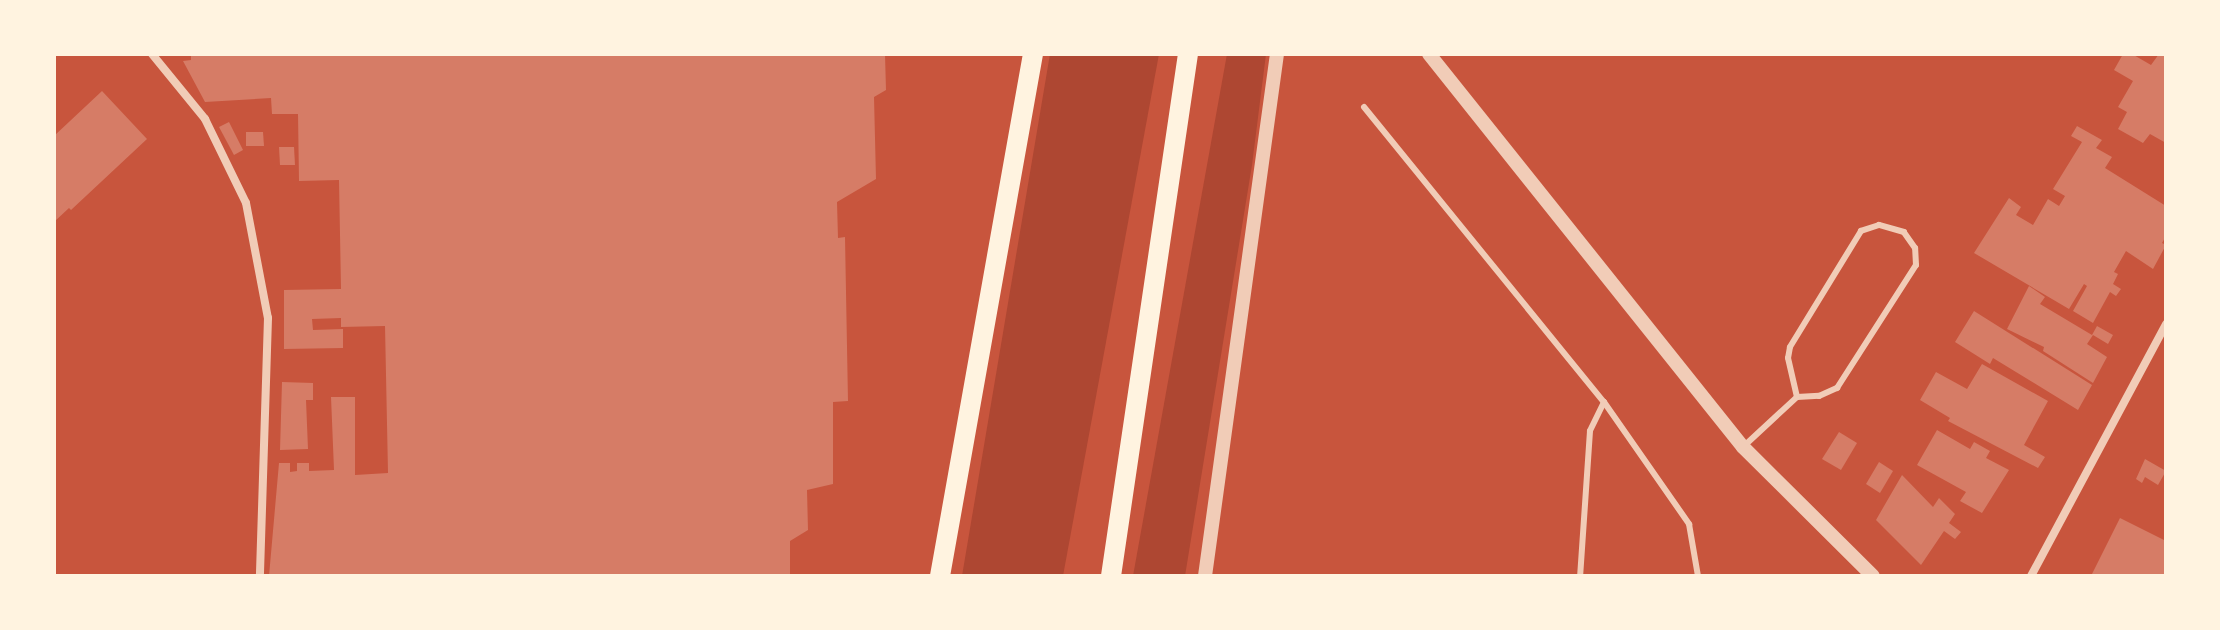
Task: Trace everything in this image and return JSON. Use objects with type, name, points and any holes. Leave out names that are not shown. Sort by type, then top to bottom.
[{"type":"main road","points":[[940,576],[1033,54]]},
{"type":"main road","points":[[1111,576],[1188,54]]},
{"type":"street","points":[[152,54],[205,119],[246,203],[268,318],[260,576]]},
{"type":"street","points":[[1205,576],[1277,54]]},
{"type":"street","points":[[1429,54],[1743,447],[1873,576]]},
{"type":"street","points":[[2031,576],[2166,324]]},
{"type":"lane","points":[[1364,107],[1604,402],[1689,524],[1698,576]]},
{"type":"lane","points":[[1743,447],[1797,397],[1819,396],[1837,388],[1916,265],[1915,248],[1904,232],[1879,225],[1861,231],[1790,347],[1788,358],[1797,397]]},
{"type":"lane","points":[[1580,576],[1590,431],[1604,402]]},
{"type":"shaded area","points":[[1050,54],[1159,54],[1063,576],[962,576]]},
{"type":"shaded area","points":[[1227,54],[1266,54],[1252,165],[1185,576],[1133,576]]},
{"type":"building","points":[[191,54],[885,54],[886,90],[874,97],[876,179],[837,202],[838,238],[845,237],[848,401],[833,402],[833,484],[807,490],[808,530],[790,541],[790,576],[269,576],[279,463],[290,463],[290,472],[297,471],[297,463],[309,463],[309,471],[334,470],[331,397],[355,397],[355,475],[388,473],[385,326],[341,327],[341,318],[312,319],[313,330],[343,329],[343,348],[284,349],[284,290],[341,289],[339,180],[299,181],[298,114],[272,114],[271,98],[205,102],[183,61],[191,60]]},
{"type":"building","points":[[2123,54],[2132,54],[2151,65],[2159,54],[2166,54],[2166,143],[2150,134],[2143,143],[2118,129],[2127,112],[2118,107],[2133,81],[2114,70]]},
{"type":"building","points":[[102,91],[147,139],[54,222],[54,136]]},
{"type":"building","points":[[229,122],[243,150],[234,155],[219,127]]},
{"type":"building","points":[[2077,126],[2102,140],[2096,148],[2112,157],[2105,168],[2166,206],[2166,236],[2162,243],[2166,245],[2153,269],[2126,251],[2114,272],[2118,274],[2113,284],[2121,289],[2116,296],[2110,292],[2093,323],[2073,311],[2087,286],[2084,284],[2069,309],[1974,253],[2009,198],[2021,207],[2016,215],[2033,225],[2048,199],[2059,206],[2065,196],[2053,189],[2082,142],[2071,136]]},
{"type":"building","points":[[246,132],[263,132],[264,146],[246,146]]},
{"type":"building","points":[[279,147],[294,147],[295,165],[280,165]]},
{"type":"building","points":[[2029,286],[2045,297],[2040,304],[2092,335],[2097,326],[2113,335],[2108,344],[2093,335],[2087,344],[2107,357],[2093,383],[2043,351],[2044,347],[2007,329]]},
{"type":"building","points":[[1974,311],[2092,385],[2078,410],[1993,358],[1990,364],[1955,342]]},
{"type":"building","points":[[1982,364],[2048,401],[2024,445],[2045,457],[2038,468],[1948,421],[1950,418],[1920,400],[1936,372],[1967,389]]},
{"type":"building","points":[[282,382],[313,383],[313,400],[306,400],[308,449],[280,450]]},
{"type":"building","points":[[1937,430],[1970,449],[1974,442],[1990,451],[1986,458],[2009,470],[1982,513],[1960,501],[1966,492],[1917,465]]},
{"type":"building","points":[[1839,432],[1857,443],[1841,470],[1822,459]]},
{"type":"building","points":[[2145,459],[2166,471],[2158,485],[2145,477],[2142,483],[2136,479]]},
{"type":"building","points":[[1879,462],[1893,471],[1880,493],[1866,484]]},
{"type":"building","points":[[1902,475],[1933,507],[1939,498],[1955,514],[1949,523],[1961,532],[1955,539],[1944,531],[1921,565],[1876,520]]},
{"type":"building","points":[[2120,518],[2166,541],[2166,576],[2091,576]]}]
